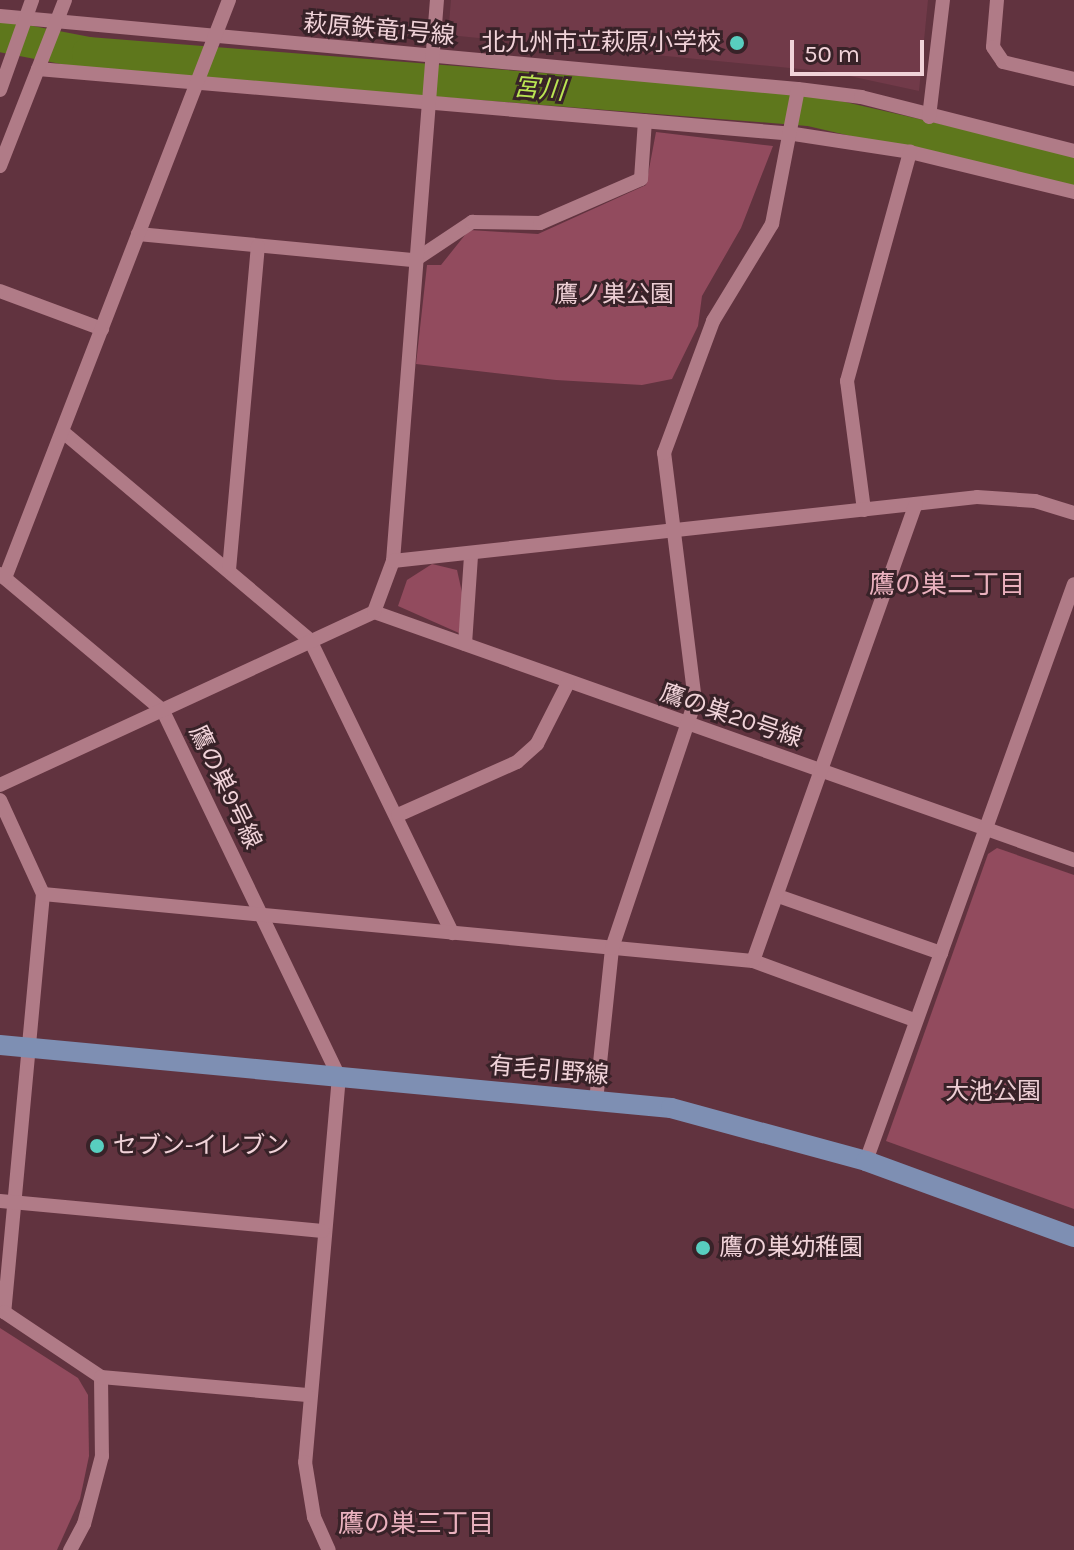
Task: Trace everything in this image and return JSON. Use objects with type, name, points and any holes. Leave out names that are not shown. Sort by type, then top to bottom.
[{"type":"main road","name":"有毛引野線","points":[[0,1045],[671,1108],[866,1161],[1074,1237]]},
{"type":"street","points":[[0,90],[7,61],[32,0]]},
{"type":"street","points":[[0,166],[65,0]]},
{"type":"street","points":[[3,576],[63,432],[229,0]]},
{"type":"street","points":[[0,785],[374,612],[393,561],[415,260],[433,100],[437,0]]},
{"type":"street","points":[[929,117],[943,0]]},
{"type":"street","points":[[997,0],[993,47],[1003,62],[1074,79]]},
{"type":"street","name":"萩原鉄竜1号線","points":[[0,16],[23,23],[211,44],[433,62],[797,103],[861,97],[929,117],[1074,151]]},
{"type":"street","points":[[40,64],[794,134],[910,152],[1074,192]]},
{"type":"street","points":[[596,1101],[612,948],[691,726],[695,701],[671,534],[664,453],[674,414],[713,321],[772,224],[794,134],[797,103]]},
{"type":"street","points":[[138,234],[415,260],[472,222],[540,223],[641,179],[645,121]]},
{"type":"street","points":[[864,510],[847,381],[910,152]]},
{"type":"street","points":[[229,570],[258,246]]},
{"type":"street","points":[[0,291],[102,329]]},
{"type":"street","points":[[63,432],[310,640],[398,815],[452,933]]},
{"type":"street","points":[[393,561],[671,534],[977,497],[1035,501],[1074,513]]},
{"type":"street","points":[[753,961],[824,772],[916,504]]},
{"type":"street","points":[[465,644],[471,555]]},
{"type":"street","name":"鷹の巣9号線","points":[[3,576],[163,711],[264,914],[339,1076]]},
{"type":"street","points":[[866,1161],[914,1020],[1074,584]]},
{"type":"street","name":"鷹の巣20号線","points":[[374,612],[1074,860]]},
{"type":"street","points":[[398,815],[517,762],[537,744],[568,683]]},
{"type":"street","points":[[0,800],[43,894],[30,1048],[7,1202],[2,1312],[101,1377],[307,1395]]},
{"type":"street","points":[[43,894],[753,961],[914,1020]]},
{"type":"street","points":[[778,896],[941,953]]},
{"type":"street","points":[[329,1550],[314,1517],[305,1462],[307,1395],[339,1076]]},
{"type":"street","points":[[7,1202],[323,1231]]},
{"type":"street","points":[[70,1550],[84,1524],[102,1456],[101,1377]]},
{"type":"shaded area","name":"北九州市立萩原小学校","points":[[451,0],[928,0],[919,91],[831,72],[448,35]]},
{"type":"green space","name":"鷹ノ巣公園","points":[[656,132],[773,146],[741,228],[702,296],[698,326],[672,379],[642,385],[556,380],[416,364],[427,265],[441,265],[469,230],[538,234],[646,185]]},
{"type":"green space","points":[[432,564],[457,570],[463,597],[459,633],[398,606],[407,580]]},
{"type":"green space","name":"大池公園","points":[[997,848],[1074,875],[1074,1209],[886,1141],[988,854]]},
{"type":"green space","points":[[0,1328],[78,1378],[88,1395],[89,1456],[80,1499],[57,1550],[0,1550]]},
{"type":"waterway","name":"宮川","points":[[0,36],[88,53],[809,110],[1074,171]]},
{"type":"place","name":"北九州市立萩原小学校","points":[[737,43]]},
{"type":"place","name":"セブン-イレブン","points":[[97,1146]]},
{"type":"place","name":"鷹の巣幼稚園","points":[[703,1248]]},
{"type":"district","name":"鷹の巣二丁目","points":[[947,585]]},
{"type":"district","name":"鷹の巣三丁目","points":[[416,1524]]}]
